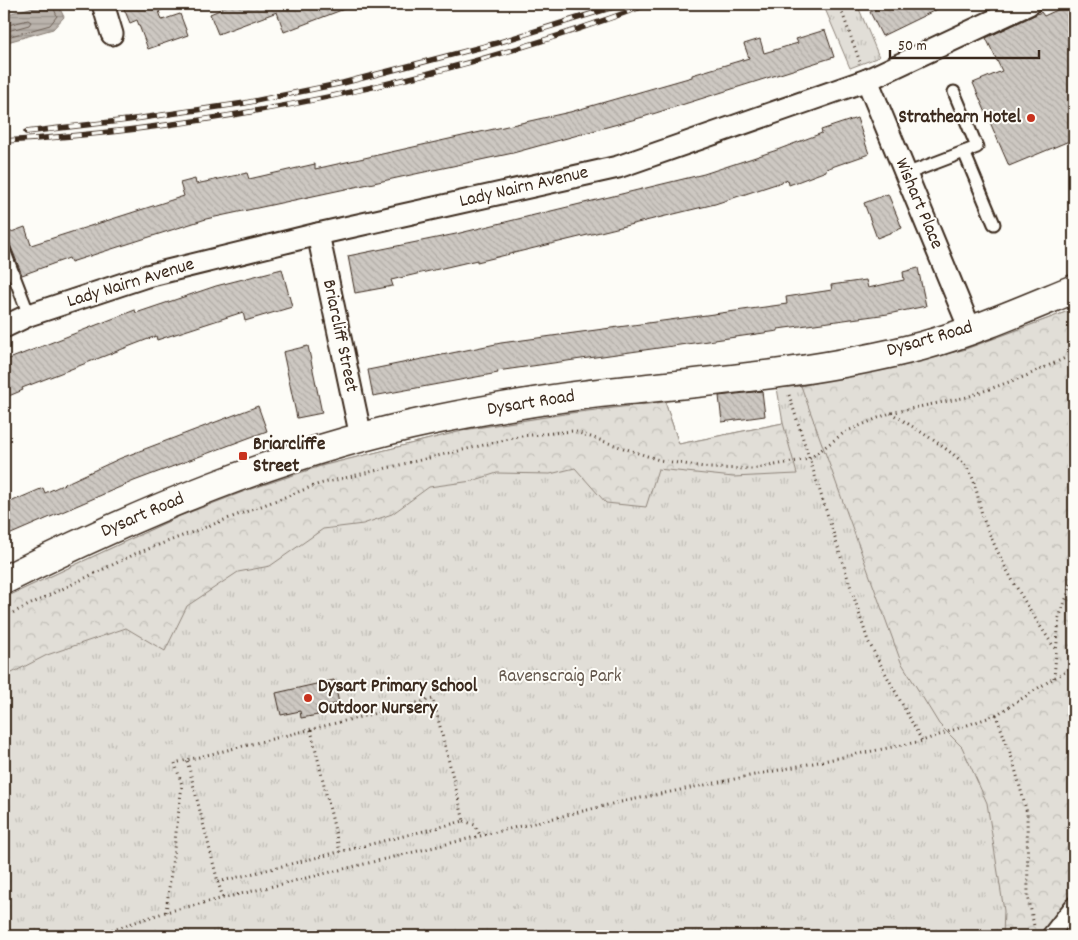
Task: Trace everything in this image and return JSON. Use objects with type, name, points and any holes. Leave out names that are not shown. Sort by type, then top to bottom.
[{"type":"main road","name":"Dysart Road","points":[[4,580],[172,503],[257,471],[361,437],[505,407],[781,372],[924,345],[1074,289]]},
{"type":"street","points":[[103,4],[112,34]]},
{"type":"street","name":"Lady Nairn Avenue","points":[[4,327],[29,315],[147,276],[318,234],[618,167],[866,80],[1029,4]]},
{"type":"street","name":"Wishart Place","points":[[866,80],[970,329]]},
{"type":"street","name":"Briarcliff Street","points":[[318,234],[361,437]]},
{"type":"street","points":[[1050,936],[1074,905]]},
{"type":"lane","points":[[906,174],[978,147],[954,92]]},
{"type":"lane","points":[[964,152],[994,224]]},
{"type":"lane","points":[[4,250],[29,315]]},
{"type":"path","points":[[839,4],[866,80]]},
{"type":"path","points":[[4,617],[135,554],[319,484],[522,436],[573,431],[659,460],[710,468],[752,468],[809,459],[845,432],[890,413],[966,397],[1026,376],[1074,354]]},
{"type":"path","points":[[781,372],[868,640],[922,741]]},
{"type":"path","points":[[890,413],[933,440],[968,468],[978,494],[985,522],[1021,597],[1056,650]]},
{"type":"path","points":[[1054,678],[1059,618],[1074,577]]},
{"type":"path","points":[[93,936],[166,912],[616,803],[922,741],[996,715],[1074,667]]},
{"type":"path","points":[[166,912],[182,785],[175,763],[433,699],[464,821]]},
{"type":"path","points":[[996,715],[1027,813],[1028,895],[1035,928]]},
{"type":"path","points":[[311,730],[340,852]]},
{"type":"path","points":[[188,760],[223,898]]},
{"type":"path","points":[[218,882],[464,821],[475,824],[480,835]]},
{"type":"green space","points":[[823,4],[857,4],[879,57],[850,68]]},
{"type":"green space","name":"Ravenscraig Park","points":[[1074,309],[1074,936],[4,936],[4,598],[180,516],[248,490],[321,466],[470,429],[571,413],[665,402],[679,444],[783,423],[777,388],[801,386],[963,350]]},
{"type":"green space","points":[[1074,309],[1074,936],[1003,936],[1004,911],[987,803],[962,747],[939,724],[901,662],[801,386],[963,350]]},
{"type":"green space","points":[[665,402],[679,444],[783,423],[797,474],[733,477],[658,469],[646,507],[606,503],[575,468],[550,474],[497,473],[472,481],[429,487],[392,514],[363,524],[323,529],[270,566],[238,572],[187,606],[165,651],[126,628],[47,655],[4,677],[4,598],[180,516],[248,490],[321,466],[470,429],[571,413]]},
{"type":"water","points":[[45,4],[59,7],[64,17],[53,29],[4,43],[4,15]]},
{"type":"building","points":[[122,4],[175,4],[159,11],[162,20],[180,14],[188,35],[148,49],[137,20],[130,23]]},
{"type":"building","points":[[220,4],[352,4],[352,6],[284,32],[277,12],[218,34],[210,14],[222,9]]},
{"type":"building","points":[[886,4],[948,4],[882,36],[870,12]]},
{"type":"building","name":"Strathearn Hotel","points":[[1074,4],[1074,139],[1009,166],[973,83],[1002,71],[986,38],[1041,12],[1044,16]]},
{"type":"building","points":[[825,30],[834,57],[643,117],[513,153],[206,219],[71,262],[69,258],[22,275],[6,234],[25,227],[31,245],[184,196],[180,183],[195,179],[196,184],[247,173],[249,179],[315,164],[315,169],[570,112],[692,77],[692,75],[749,58],[744,44],[760,39],[764,53],[798,43],[796,39]]},
{"type":"building","points":[[857,118],[869,154],[826,169],[826,171],[789,185],[788,180],[715,204],[477,262],[477,260],[391,280],[393,286],[355,293],[348,256],[456,234],[704,174],[777,150],[822,133],[821,130]]},
{"type":"building","points":[[888,194],[902,228],[877,238],[864,203]]},
{"type":"building","points":[[918,268],[926,306],[888,314],[778,329],[778,331],[497,371],[498,373],[373,396],[368,370],[501,343],[787,304],[786,297],[832,290],[831,285],[866,280],[868,288],[904,280],[903,272]]},
{"type":"building","points":[[282,269],[292,307],[245,321],[243,312],[157,340],[156,336],[22,388],[23,390],[4,398],[4,361],[135,310],[136,313],[216,286]]},
{"type":"building","points":[[308,346],[322,413],[297,418],[283,352]]},
{"type":"building","points":[[762,391],[765,416],[722,422],[719,396]]},
{"type":"building","points":[[258,406],[267,431],[134,481],[4,537],[4,511],[10,507],[8,503],[43,488],[45,493],[121,458]]},
{"type":"building","name":"Dysart Primary School Outdoor Nursery","points":[[334,680],[339,703],[316,708],[318,715],[301,718],[300,711],[281,715],[276,693]]},
{"type":"railway","points":[[26,132],[245,103],[343,83],[497,43],[623,4]]},
{"type":"railway","points":[[4,141],[168,125],[332,96],[493,56],[649,4]]},
{"type":"place","name":"Strathearn Hotel","points":[[1031,118]]},
{"type":"place","name":"Briarcliffe Street","points":[[243,456]]},
{"type":"place","name":"Dysart Primary School Outdoor Nursery","points":[[308,698]]}]
